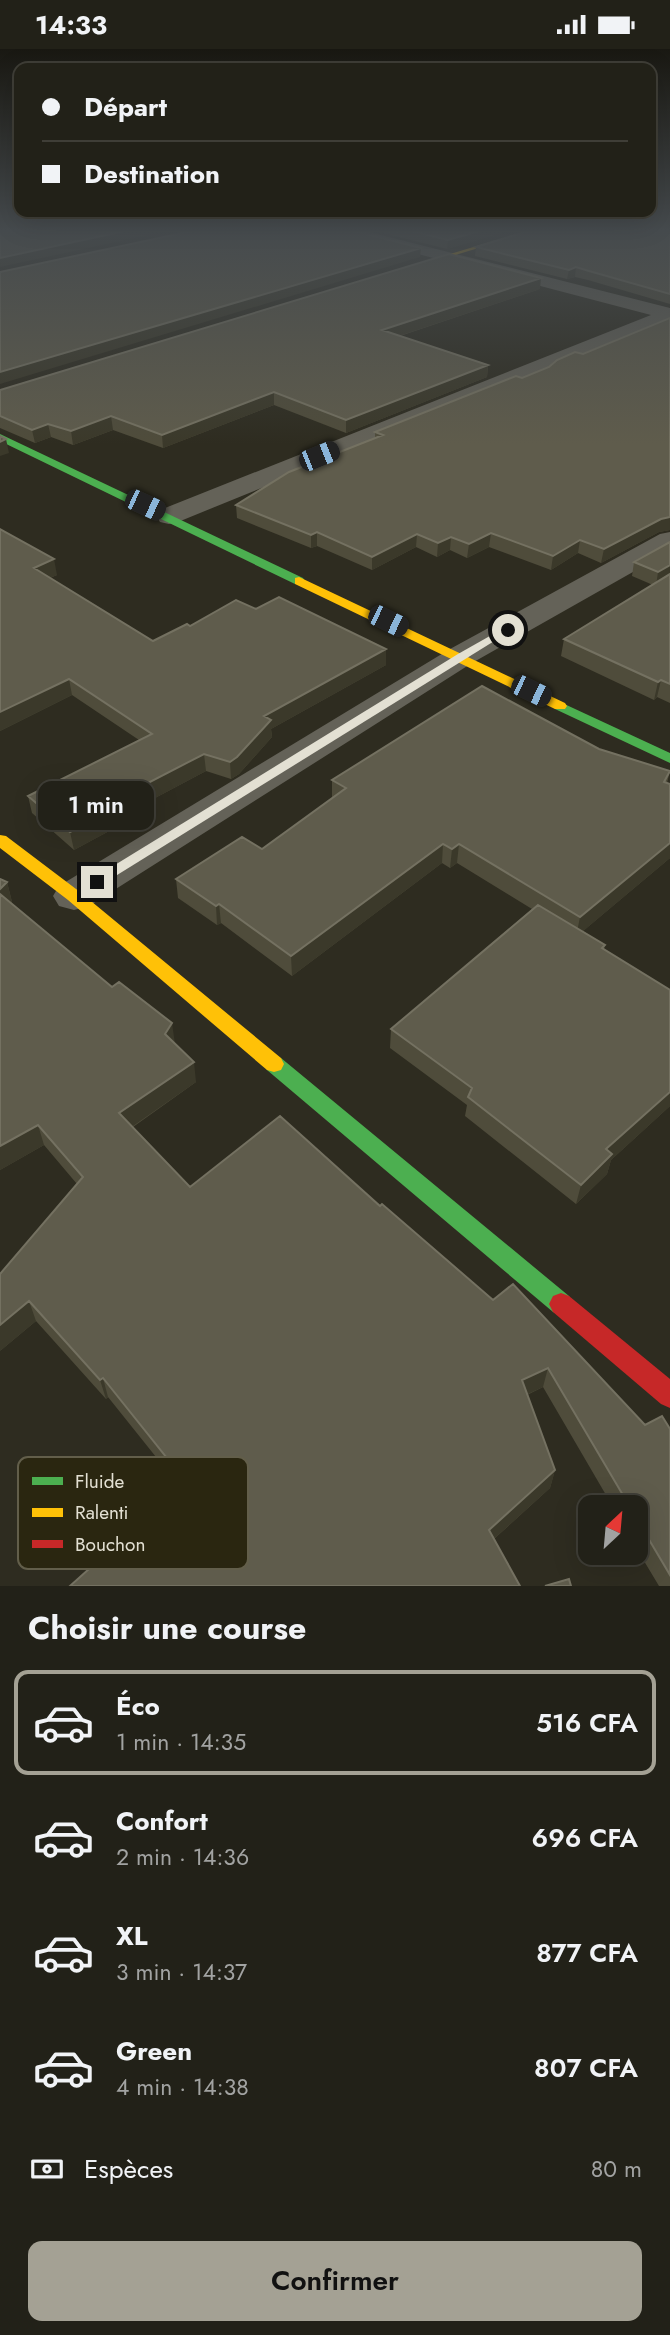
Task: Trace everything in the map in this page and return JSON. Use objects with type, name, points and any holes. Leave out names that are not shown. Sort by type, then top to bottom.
[{"type":"street","points":[[618,301],[670,314]]},
{"type":"street","points":[[169,516],[670,314]]},
{"type":"street","points":[[0,437],[461,656],[670,759]]},
{"type":"street","points":[[74,896],[461,656],[670,540]]},
{"type":"street","points":[[0,840],[74,896],[670,1395]]},
{"type":"building","points":[[0,301],[242,301],[0,372]]},
{"type":"building","points":[[295,301],[472,301],[382,330],[488,365],[346,420],[274,392],[162,435],[111,416],[71,431],[48,424],[32,430],[0,416],[0,390]]},
{"type":"building","points":[[670,318],[670,517],[661,519],[604,549],[580,540],[553,556],[491,533],[469,544],[451,537],[438,543],[417,534],[372,557],[317,532],[311,535],[236,505],[289,472],[383,435],[375,432],[516,376],[522,378],[575,352],[583,354]]},
{"type":"building","points":[[0,529],[54,559],[34,568],[153,641],[187,624],[190,626],[236,600],[256,609],[279,597],[386,649],[264,716],[271,720],[230,762],[204,754],[115,800],[122,805],[70,832],[28,796],[152,734],[69,679],[0,712]]},
{"type":"building","points":[[670,542],[670,565],[658,572],[634,562]]},
{"type":"building","points":[[670,574],[670,684],[661,680],[658,682],[564,639]]},
{"type":"building","points":[[482,686],[599,749],[670,771],[664,782],[670,784],[670,843],[580,917],[459,844],[452,849],[443,844],[291,956],[219,904],[216,906],[176,879],[242,837],[262,849],[346,788],[332,780]]},
{"type":"building","points":[[0,879],[7,882],[0,889]]},
{"type":"building","points":[[0,894],[112,987],[119,982],[172,1023],[165,1034],[194,1062],[119,1113],[190,1187],[280,1116],[380,1206],[382,1204],[493,1300],[513,1284],[645,1425],[662,1416],[670,1429],[670,1575],[648,1538],[648,1495],[623,1495],[548,1368],[522,1380],[555,1470],[489,1530],[520,1586],[70,1586],[89,1569],[248,1569],[248,1457],[166,1457],[103,1378],[100,1380],[29,1301],[0,1325],[0,1274],[83,1177],[38,1125],[0,1146]]},
{"type":"building","points":[[538,905],[605,945],[602,948],[670,990],[670,1092],[606,1149],[612,1154],[581,1185],[468,1097],[472,1088],[391,1029]]},
{"type":"building","points":[[569,1579],[571,1586],[545,1586]]},
{"type":"traffic: fast","points":[[0,437],[299,581]]},
{"type":"traffic: fast","points":[[560,706],[670,759]]},
{"type":"traffic: fast","points":[[274,1064],[561,1304]]},
{"type":"traffic: slow","points":[[299,581],[560,706]]},
{"type":"traffic: slow","points":[[0,840],[74,896],[274,1064]]},
{"type":"traffic: jam","points":[[561,1304],[670,1395]]},
{"type":"route","points":[[97,882],[461,656],[508,630]]}]
